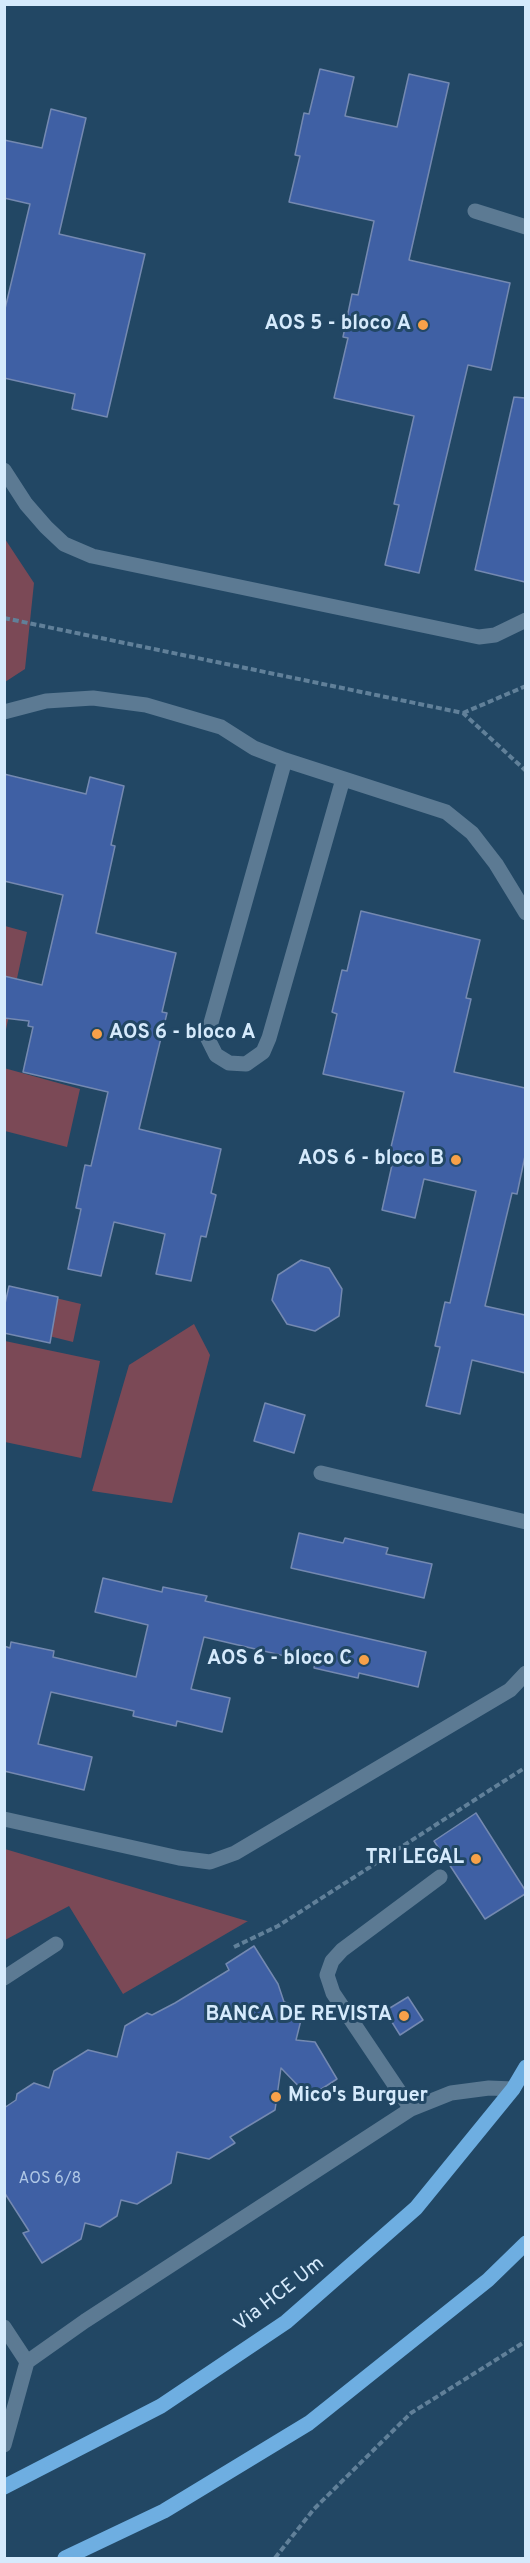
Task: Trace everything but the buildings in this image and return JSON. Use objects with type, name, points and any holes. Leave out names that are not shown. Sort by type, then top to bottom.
[{"type":"main road","name":"Via HCE Um","points":[[4,2487],[160,2406],[286,2322],[416,2208],[513,2089],[525,2067]]},
{"type":"main road","points":[[66,2559],[164,2511],[309,2424],[488,2280],[525,2243]]},
{"type":"street","points":[[475,211],[525,227]]},
{"type":"street","points":[[4,470],[26,504],[46,527],[64,544],[92,556],[479,637],[495,635],[525,620]]},
{"type":"street","points":[[4,712],[46,701],[93,698],[146,705],[221,727],[254,748],[285,760],[446,812],[472,833],[496,864],[525,913]]},
{"type":"street","points":[[285,760],[207,1037],[216,1055],[229,1063],[246,1064],[263,1052],[343,779]]},
{"type":"street","points":[[321,1473],[525,1522]]},
{"type":"street","points":[[4,1820],[179,1858],[210,1862],[236,1853],[510,1690],[525,1673]]},
{"type":"street","points":[[411,2109],[333,1993],[327,1975],[332,1960],[342,1950],[440,1876]]},
{"type":"street","points":[[4,1978],[56,1944]]},
{"type":"street","points":[[4,2445],[27,2362],[85,2321],[411,2109],[451,2093],[489,2088],[513,2089]]},
{"type":"street","points":[[4,2327],[27,2362]]},
{"type":"path","points":[[4,618],[463,713],[525,771]]},
{"type":"path","points":[[463,713],[525,686]]},
{"type":"path","points":[[234,1947],[278,1926],[525,1767]]},
{"type":"path","points":[[275,2559],[314,2509],[411,2413],[525,2341]]},
{"type":"shaded area","points":[[5,539],[34,583],[25,669],[5,682]]},
{"type":"shaded area","points":[[5,926],[27,932],[5,1034]]},
{"type":"shaded area","points":[[4,1068],[80,1089],[67,1147],[5,1131]]},
{"type":"shaded area","points":[[26,1291],[81,1304],[73,1342],[17,1328]]},
{"type":"shaded area","points":[[194,1324],[210,1355],[172,1503],[92,1491],[129,1365]]},
{"type":"shaded area","points":[[5,1341],[100,1361],[81,1458],[5,1442]]},
{"type":"shaded area","points":[[5,1849],[248,1921],[123,1994],[69,1906],[5,1940]]},
{"type":"place","name":"AOS 5 - bloco A","points":[[423,325]]},
{"type":"place","name":"AOS 6 - bloco A","points":[[97,1034]]},
{"type":"place","name":"AOS 6 - bloco B","points":[[456,1160]]},
{"type":"place","name":"AOS 6 - bloco C","points":[[364,1660]]},
{"type":"place","name":"TRI LEGAL","points":[[476,1859]]},
{"type":"place","name":"BANCA DE REVISTA","points":[[404,2016]]},
{"type":"place","name":"Mico's Burguer","points":[[276,2097]]}]
